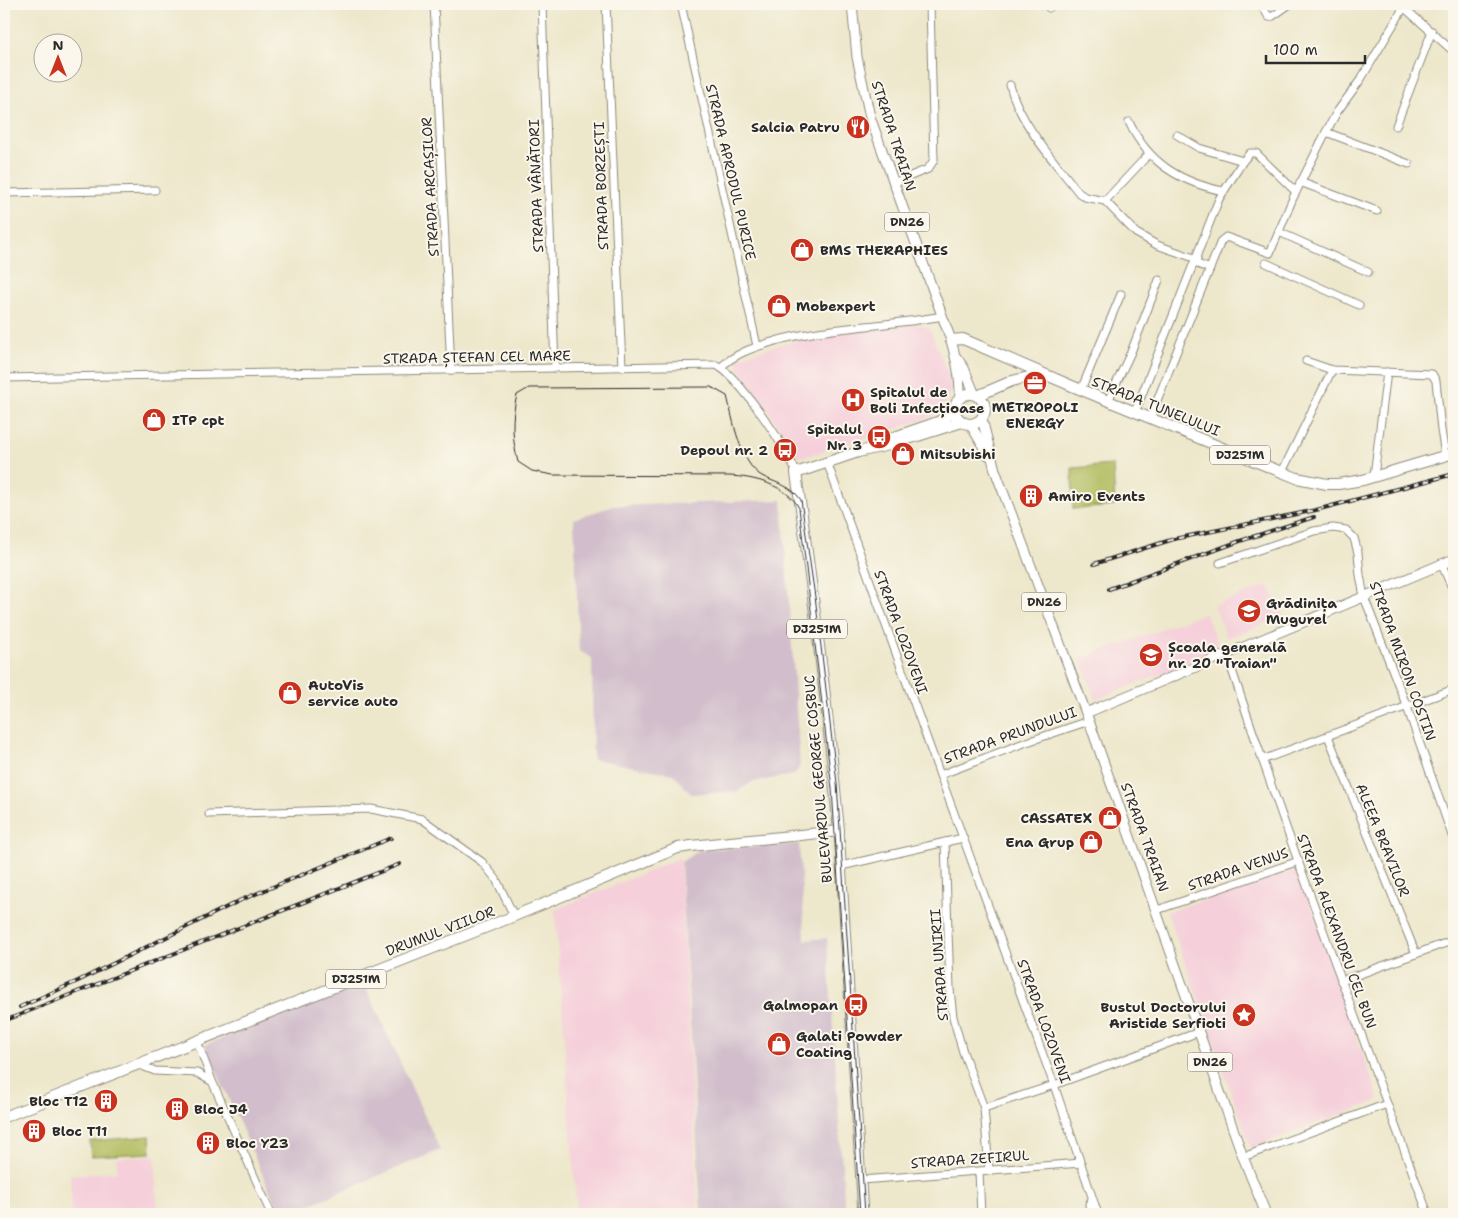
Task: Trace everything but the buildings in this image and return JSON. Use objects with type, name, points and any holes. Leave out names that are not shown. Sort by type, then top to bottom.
[{"type":"highway","name":"DJ251M","points":[[951,340],[963,339],[1042,374]]},
{"type":"highway","name":"STRADA TUNELULUI","points":[[1042,374],[1297,478],[1327,484],[1357,481],[1450,454]]},
{"type":"highway","points":[[960,398],[964,395],[976,396],[994,390],[1022,377],[1042,374]]},
{"type":"highway","points":[[985,405],[994,390]]},
{"type":"highway","name":"DN26","points":[[976,396],[985,405],[982,419]]},
{"type":"highway","name":"DN26","points":[[960,398],[955,412],[966,423]]},
{"type":"highway","points":[[796,473],[938,422],[955,412]]},
{"type":"highway","points":[[858,452],[889,446],[982,419]]},
{"type":"highway","name":"BULEVARDUL GEORGE COȘBUC","points":[[796,473],[817,625],[835,785],[838,831]]},
{"type":"highway","name":"DRUMUL VIILOR","points":[[4,1117],[514,916],[678,848],[838,831]]},
{"type":"main road","name":"STRADA TRAIAN","points":[[852,4],[857,56],[870,117],[951,340],[961,387],[960,398]]},
{"type":"main road","name":"STRADA TRAIAN","points":[[956,358],[964,368],[976,396]]},
{"type":"main road","name":"STRADA TRAIAN","points":[[982,419],[995,470],[1088,717],[1243,1157],[1266,1214]]},
{"type":"main road","name":"STRADA TRAIAN","points":[[966,423],[995,470]]},
{"type":"main road","name":"STRADA PRUNDULUI","points":[[1088,717],[1227,654],[1454,559]]},
{"type":"main road","name":"BULEVARDUL GEORGE COȘBUC","points":[[838,831],[863,1214]]},
{"type":"street","name":"STRADA ARCAȘILOR","points":[[434,4],[450,370]]},
{"type":"street","name":"STRADA VÂNĂTORI","points":[[542,4],[555,368]]},
{"type":"street","name":"STRADA BORZEȘTI","points":[[606,4],[622,367]]},
{"type":"street","name":"STRADA APRODUL PURICE","points":[[681,4],[757,346]]},
{"type":"street","points":[[893,183],[928,169],[934,160],[930,4]]},
{"type":"street","points":[[1260,4],[1269,17],[1290,4]]},
{"type":"street","points":[[1150,418],[1223,238],[1226,237],[1270,253],[1300,182],[1326,132],[1337,112],[1361,79],[1402,6],[1454,52]]},
{"type":"street","points":[[1396,126],[1432,32]]},
{"type":"street","points":[[1010,86],[1026,122],[1079,193],[1085,198],[1105,201],[1136,232],[1157,245],[1196,261],[1210,269]]},
{"type":"street","points":[[1129,122],[1136,137],[1149,154],[1182,177],[1197,184],[1223,191]]},
{"type":"street","points":[[1326,132],[1409,164]]},
{"type":"street","points":[[1177,136],[1199,148],[1243,162]]},
{"type":"street","points":[[1135,412],[1223,191],[1243,162],[1250,153],[1256,153],[1296,192]]},
{"type":"street","points":[[1105,201],[1149,154]]},
{"type":"street","points":[[1300,182],[1377,211]]},
{"type":"street","points":[[4,193],[155,190]]},
{"type":"street","points":[[1279,232],[1368,272]]},
{"type":"street","points":[[1266,263],[1359,305]]},
{"type":"street","points":[[1108,401],[1131,352],[1159,280]]},
{"type":"street","points":[[1081,390],[1121,294]]},
{"type":"street","points":[[721,367],[734,356],[757,346],[796,335],[911,322],[942,316]]},
{"type":"street","points":[[1306,361],[1332,370],[1428,373],[1434,376],[1441,430],[1450,454]]},
{"type":"street","name":"STRADA ȘTEFAN CEL MARE","points":[[4,378],[707,365],[721,367]]},
{"type":"street","name":"BULEVARDUL GEORGE COȘBUC","points":[[721,367],[735,380],[757,409],[790,459],[796,473]]},
{"type":"street","points":[[1282,472],[1332,370]]},
{"type":"street","points":[[1374,476],[1387,372]]},
{"type":"street","name":"STRADA LOZOVENI","points":[[827,462],[1054,1085],[1098,1214]]},
{"type":"street","name":"STRADA MIRON COSTIN","points":[[1220,563],[1314,531],[1332,528],[1346,530],[1354,538],[1364,597],[1407,707],[1454,841]]},
{"type":"street","points":[[1441,563],[1454,592]]},
{"type":"street","name":"STRADA ALEXANDRU CEL BUN","points":[[1227,654],[1262,760],[1341,981],[1428,1214]]},
{"type":"street","points":[[1262,760],[1454,689]]},
{"type":"street","name":"STRADA PRUNDULUI","points":[[940,775],[1088,717]]},
{"type":"street","name":"ALEEA BRAVILOR","points":[[1328,736],[1416,954]]},
{"type":"street","points":[[209,814],[371,809],[422,819],[482,862],[496,879],[514,916]]},
{"type":"street","points":[[840,866],[963,838]]},
{"type":"street","name":"STRADA UNIRII","points":[[945,842],[950,989],[954,1017],[963,1052],[984,1108],[989,1171]]},
{"type":"street","name":"STRADA VENUS","points":[[1157,910],[1299,861]]},
{"type":"street","points":[[1341,981],[1454,940]]},
{"type":"street","points":[[984,1108],[1054,1085],[1199,1032]]},
{"type":"street","points":[[197,1041],[212,1081],[271,1214]]},
{"type":"street","points":[[137,1064],[156,1071],[197,1073],[212,1081]]},
{"type":"street","points":[[1243,1157],[1387,1104]]},
{"type":"street","name":"STRADA ZEFIRUL","points":[[861,1180],[1081,1163]]},
{"type":"street","points":[[979,1172],[982,1214]]},
{"type":"street","points":[[1090,1214],[1089,1204],[1092,1199]]},
{"type":"shaded area","name":"Spitalul de Boli Infecțioase","points":[[916,323],[929,328],[953,386],[940,414],[806,456],[800,457],[794,453],[771,415],[738,368],[738,358],[806,338]]},
{"type":"shaded area","points":[[782,500],[800,766],[794,775],[752,782],[739,791],[691,794],[673,774],[593,759],[592,658],[579,651],[574,519],[613,506]]},
{"type":"shaded area","name":"Grădinița Mugurel","points":[[1268,585],[1284,616],[1227,638],[1214,606]]},
{"type":"shaded area","name":"Școala generală nr. 20 \"Traian\"","points":[[1205,613],[1221,651],[1096,699],[1080,659]]},
{"type":"shaded area","points":[[799,844],[805,940],[827,938],[845,1214],[701,1214],[681,862],[700,850]]},
{"type":"shaded area","points":[[680,858],[698,1214],[577,1214],[555,910]]},
{"type":"shaded area","points":[[1298,869],[1379,1100],[1251,1148],[1167,912]]},
{"type":"shaded area","points":[[364,983],[440,1150],[287,1214],[280,1214],[205,1045]]},
{"type":"shaded area","points":[[155,1155],[158,1214],[72,1214],[70,1175],[117,1172],[117,1158]]},
{"type":"green space","points":[[1113,465],[1115,506],[1073,509],[1072,468]]},
{"type":"green space","points":[[150,1136],[151,1153],[91,1156],[90,1141]]},
{"type":"tram line","points":[[860,1214],[832,789],[799,508],[787,493],[759,480],[749,478],[729,476],[553,475],[532,471],[518,462],[513,429],[517,395],[529,388],[711,387],[727,396],[738,440],[748,462],[754,470],[793,491],[801,500],[816,604],[837,783],[865,1214]]},
{"type":"railway","points":[[1094,564],[1174,539],[1316,510],[1454,474]]},
{"type":"railway","points":[[1109,589],[1240,541],[1314,517]]},
{"type":"railway","points":[[20,1007],[78,981],[241,900],[391,838]]},
{"type":"railway","points":[[4,1021],[400,864]]},
{"type":"place","name":"Salcia Patru","points":[[858,127]]},
{"type":"place","name":"BMS THERAPHIES","points":[[802,250]]},
{"type":"place","name":"Mobexpert","points":[[779,306]]},
{"type":"place","name":"METROPOLI ENERGY","points":[[1035,383]]},
{"type":"place","name":"Spitalul de Boli Infecțioase","points":[[853,400]]},
{"type":"place","name":"ITP cpt","points":[[154,420]]},
{"type":"place","name":"Spitalul Nr. 3","points":[[879,437]]},
{"type":"place","name":"Depoul nr. 2","points":[[785,450]]},
{"type":"place","name":"Mitsubishi","points":[[903,454]]},
{"type":"place","name":"Amiro Events","points":[[1031,496]]},
{"type":"place","name":"Grădinița Mugurel","points":[[1249,611]]},
{"type":"place","name":"Școala generală nr. 20 \"Traian\"","points":[[1151,655]]},
{"type":"place","name":"AutoVis service auto","points":[[290,693]]},
{"type":"place","name":"CASSATEX","points":[[1110,818]]},
{"type":"place","name":"Ena Grup","points":[[1091,842]]},
{"type":"place","name":"Galmopan","points":[[856,1005]]},
{"type":"place","name":"Bustul Doctorului Aristide Serfioti","points":[[1244,1015]]},
{"type":"place","name":"Galati Powder Coating","points":[[779,1044]]},
{"type":"place","name":"Bloc T12","points":[[106,1101]]},
{"type":"place","name":"Bloc J4","points":[[177,1109]]},
{"type":"place","name":"Bloc T11","points":[[34,1131]]},
{"type":"place","name":"Bloc Y23","points":[[208,1143]]}]
